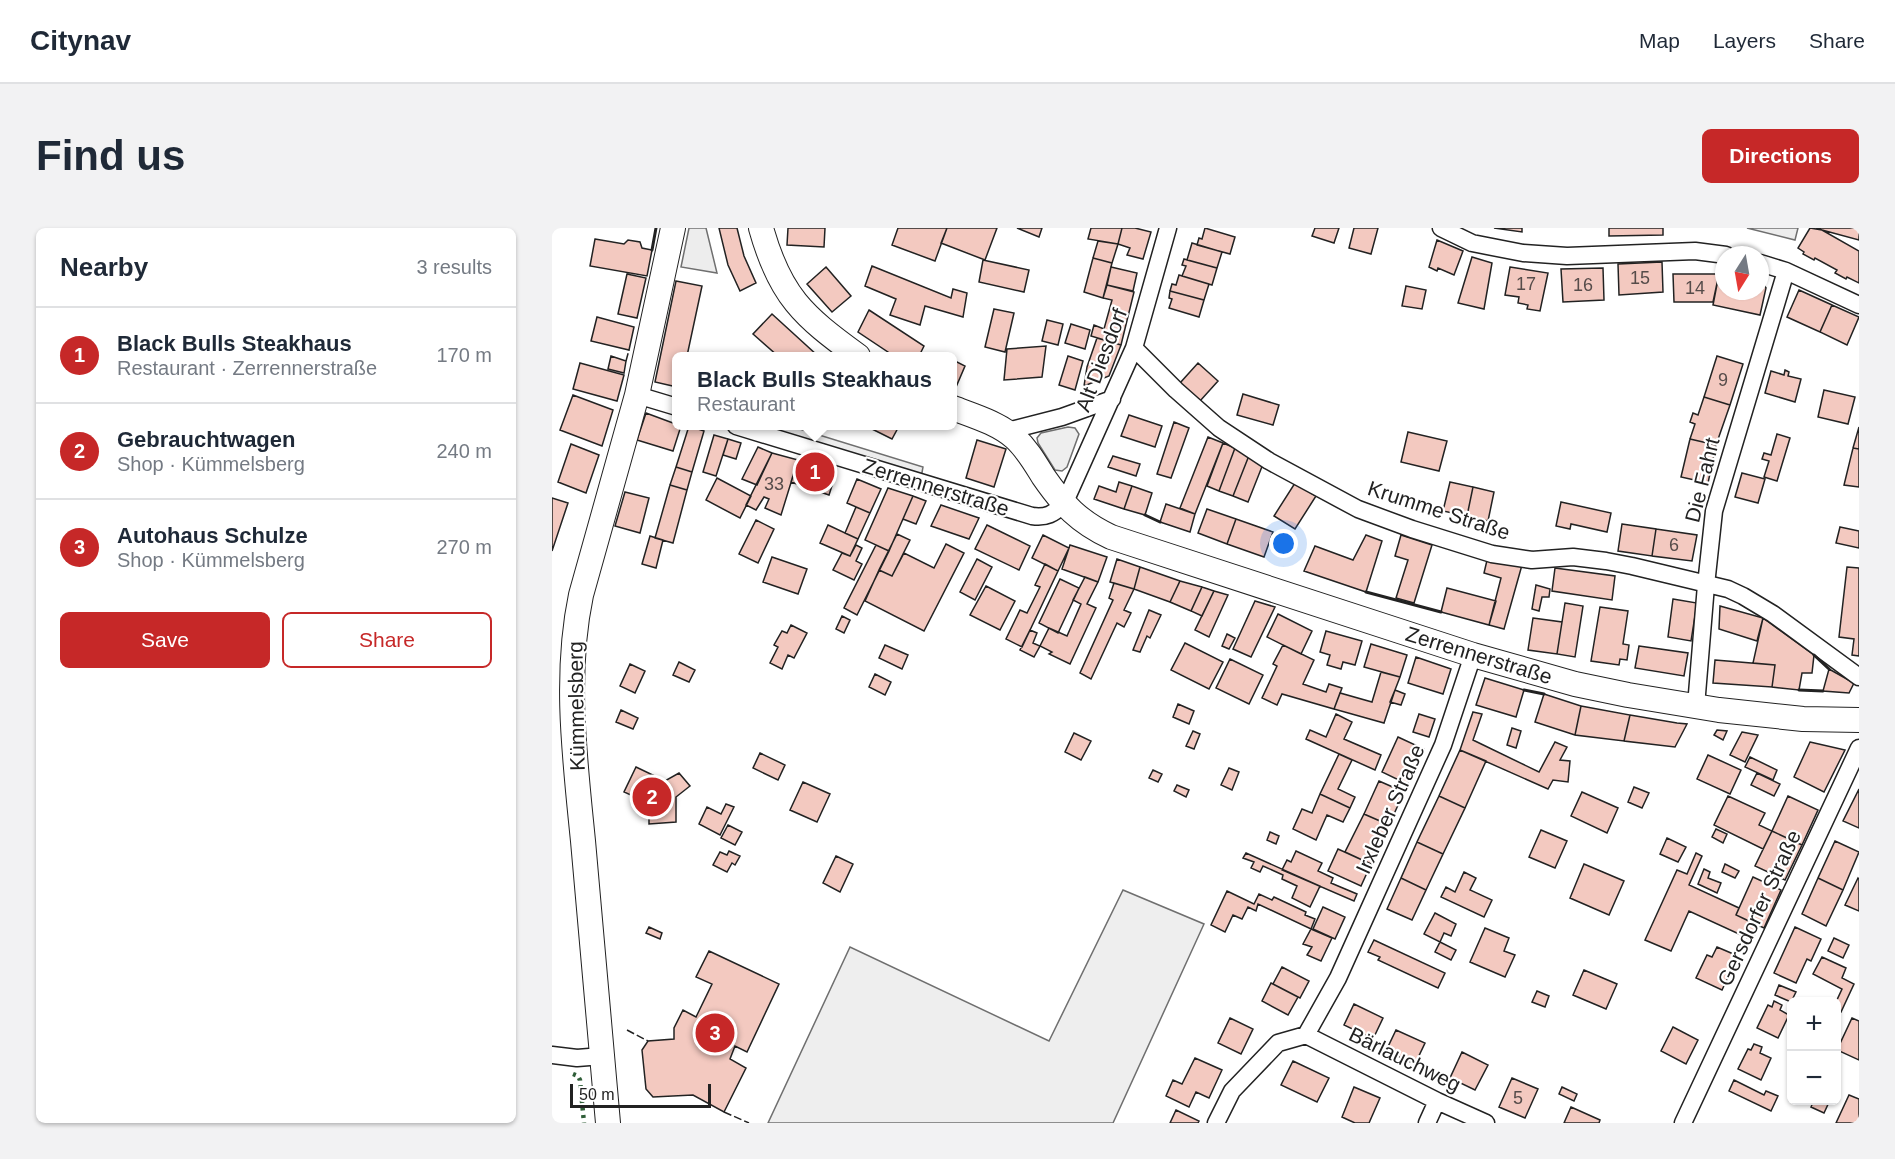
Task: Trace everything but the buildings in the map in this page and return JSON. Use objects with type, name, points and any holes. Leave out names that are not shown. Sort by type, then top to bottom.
[{"type":"main road","name":"Kümmelsberg","points":[[608,1123],[575,752],[572,666],[581,595],[637,396],[673,228]]},
{"type":"main road","points":[[761,228],[773,265],[797,306],[819,327],[852,352]]},
{"type":"main road","points":[[957,410],[1007,431]]},
{"type":"main road","name":"Zerrennerstraße","points":[[1007,431],[1027,451],[1064,504],[1083,521],[1111,537],[1473,655],[1575,684],[1696,706],[1803,719],[1859,720]]},
{"type":"street","name":"Alt Diesdorf","points":[[1064,504],[1134,348],[1168,228]]},
{"type":"street","points":[[1441,228],[1472,243],[1523,253],[1568,256],[1695,251],[1715,254]]},
{"type":"street","points":[[1769,265],[1859,305]]},
{"type":"street","name":"Die Fahrt","points":[[1696,706],[1714,511],[1786,271]]},
{"type":"street","name":"Krumme Straße","points":[[1134,348],[1197,409],[1232,437],[1269,461],[1367,513],[1492,554],[1532,560],[1573,557],[1606,561],[1732,591],[1757,604],[1859,677]]},
{"type":"street","points":[[637,396],[672,406]]},
{"type":"street","points":[[1007,431],[1062,417],[1112,399]]},
{"type":"street","name":"Zerrennerstraße","points":[[749,430],[1032,516],[1051,515],[1064,504]]},
{"type":"street","name":"Irxleber Straße","points":[[1306,1035],[1338,978],[1443,745],[1473,655]]},
{"type":"street","name":"Gersdorfer Straße","points":[[1683,1123],[1859,748]]},
{"type":"street","points":[[1216,1123],[1232,1091],[1278,1043],[1306,1035]]},
{"type":"street","name":"Bärlauchweg","points":[[1306,1035],[1486,1123]]},
{"type":"street","points":[[552,1055],[577,1058],[602,1056]]},
{"type":"street","points":[[1427,1123],[1437,1101]]},
{"type":"shaded area","points":[[689,228],[706,228],[717,273],[681,267]]},
{"type":"shaded area","points":[[1747,228],[1798,228],[1795,240]]},
{"type":"shaded area","points":[[1068,427],[1075,428],[1079,434],[1067,467],[1062,471],[1055,470],[1037,438],[1041,433]]},
{"type":"shaded area","points":[[765,430],[803,430],[923,467],[921,478]]},
{"type":"shaded area","points":[[1123,890],[1204,924],[1113,1123],[768,1123],[850,947],[1049,1041]]},
{"type":"hedge","points":[[573,1074],[580,1080],[584,1123]]},
{"type":"fence","points":[[626,361],[629,350]]},
{"type":"fence","points":[[627,1030],[648,1041]]},
{"type":"fence","points":[[724,1112],[749,1123]]},
{"type":"wall","points":[[652,250],[656,228]]},
{"type":"wall","points":[[1145,515],[1160,522]]},
{"type":"wall","points":[[1366,592],[1441,612]]},
{"type":"wall","points":[[1814,655],[1829,669]]},
{"type":"wall","points":[[1524,690],[1544,694]]},
{"type":"wall","points":[[1799,690],[1823,691]]},
{"type":"place","name":"Black Bulls Steakhaus","points":[[815,472]]},
{"type":"place","name":"Gebrauchtwagen","points":[[652,797]]},
{"type":"place","name":"Autohaus Schulze","points":[[715,1033]]}]
